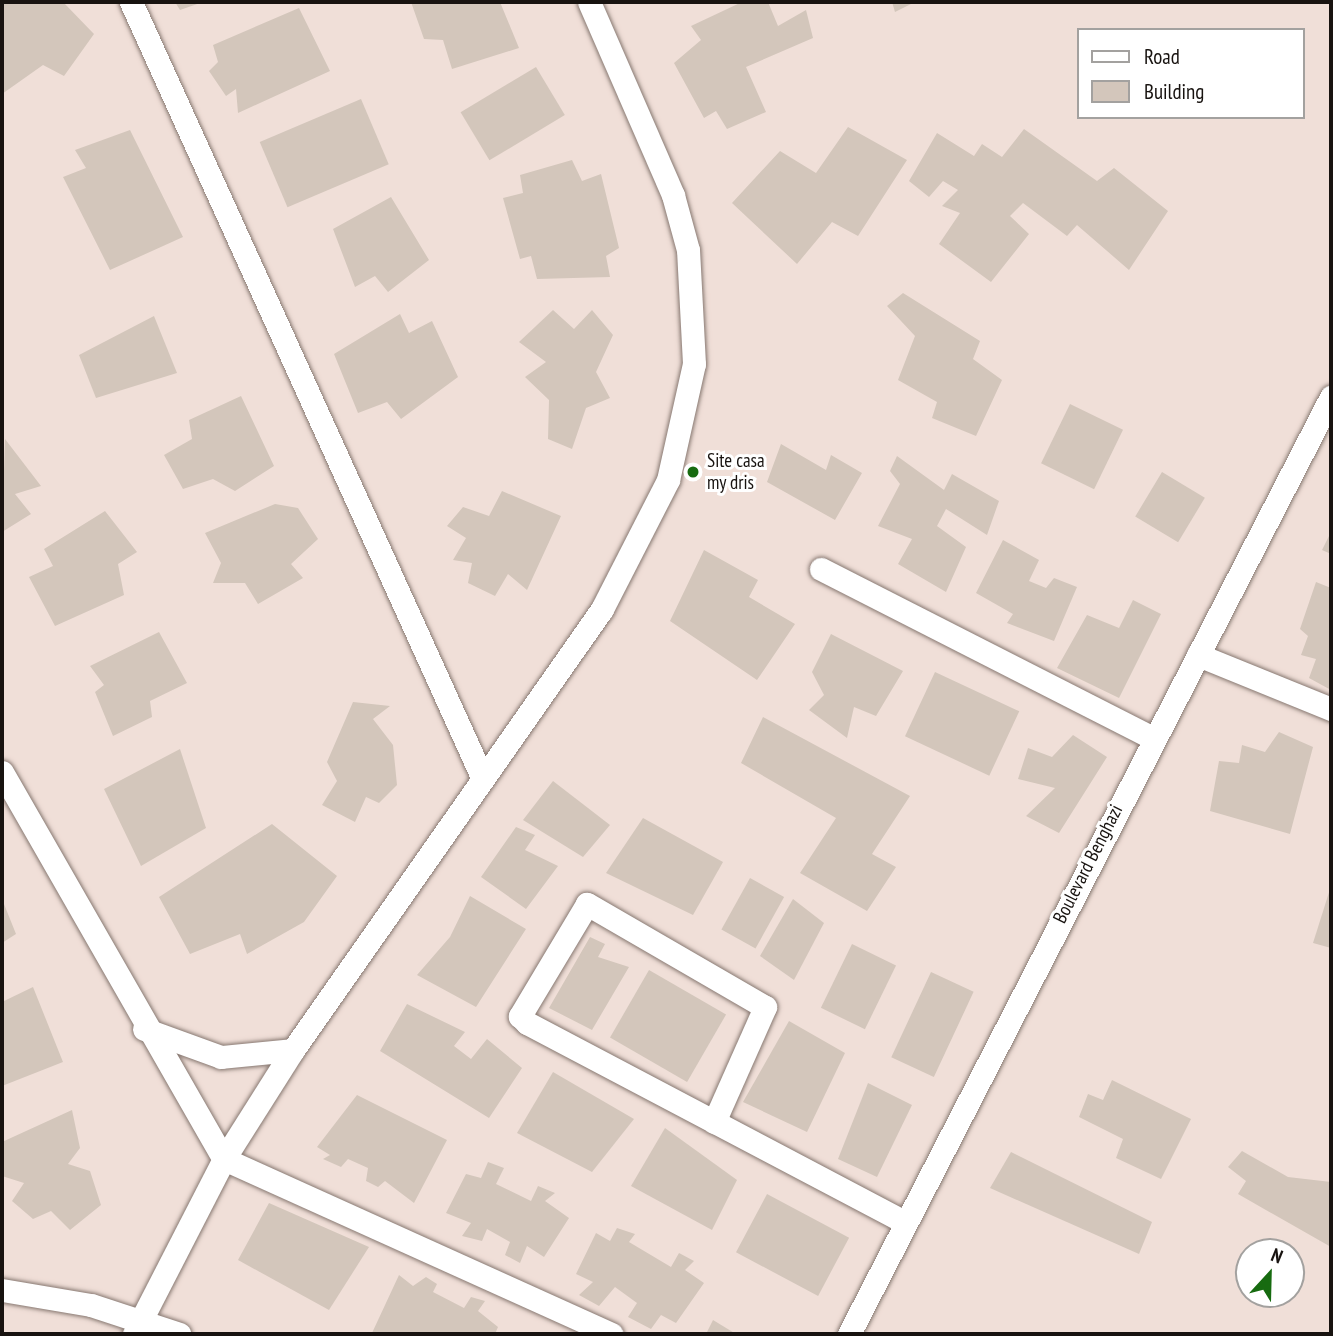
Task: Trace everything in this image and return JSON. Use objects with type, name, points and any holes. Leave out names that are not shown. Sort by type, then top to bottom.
[{"type":"street","points":[[131,2],[482,777]]},
{"type":"street","points":[[137,1328],[224,1159],[293,1051],[602,609],[644,538],[668,480],[694,364],[695,300],[673,195],[589,2]]},
{"type":"street","name":"Boulevard Benghazi","points":[[849,1334],[904,1222],[1331,397]]},
{"type":"street","points":[[821,569],[1153,738]]},
{"type":"street","points":[[1198,655],[1331,709]]},
{"type":"street","points":[[2,772],[144,1029],[224,1159],[611,1334]]},
{"type":"street","points":[[715,1122],[765,1007],[587,904],[520,1016],[715,1122],[904,1222]]},
{"type":"street","points":[[144,1029],[221,1056],[293,1051]]},
{"type":"street","points":[[2,1290],[80,1303],[137,1328],[179,1334]]},
{"type":"building","points":[[2,2],[63,2],[94,34],[64,76],[43,65],[2,94]]},
{"type":"building","points":[[175,2],[203,2],[180,10]]},
{"type":"building","points":[[411,2],[500,2],[519,48],[452,69],[443,40],[424,39]]},
{"type":"building","points":[[742,2],[768,2],[778,26],[806,10],[813,38],[746,67],[766,112],[727,129],[716,111],[704,118],[674,63],[701,40],[691,26]]},
{"type":"building","points":[[892,2],[915,2],[895,12]]},
{"type":"building","points":[[299,8],[330,71],[238,113],[236,89],[226,96],[209,71],[218,62],[213,45]]},
{"type":"building","points":[[536,67],[565,115],[489,160],[461,112]]},
{"type":"building","points":[[361,99],[389,164],[287,207],[260,142]]},
{"type":"building","points":[[848,127],[907,160],[858,236],[832,222],[797,264],[732,203],[780,151],[816,173]]},
{"type":"building","points":[[1024,129],[1097,181],[1114,168],[1168,211],[1129,270],[1077,225],[1067,236],[1023,203],[1010,216],[1029,234],[991,282],[939,244],[960,213],[942,206],[958,190],[943,181],[929,197],[909,181],[937,133],[974,156],[982,144],[1002,157]]},
{"type":"building","points":[[130,130],[183,237],[110,270],[63,177],[86,168],[75,150]]},
{"type":"building","points":[[572,160],[582,181],[601,174],[619,248],[606,256],[610,277],[537,279],[531,256],[520,259],[503,198],[523,193],[520,175]]},
{"type":"building","points":[[391,197],[429,260],[388,292],[375,276],[355,287],[333,229]]},
{"type":"building","points":[[903,293],[980,341],[973,359],[1002,380],[976,436],[932,418],[937,402],[898,380],[915,336],[887,306]]},
{"type":"building","points":[[553,310],[574,329],[592,310],[613,335],[596,372],[610,398],[586,408],[572,449],[548,439],[549,400],[525,377],[546,362],[519,342]]},
{"type":"building","points":[[400,314],[409,333],[432,321],[458,377],[401,419],[387,402],[358,413],[334,354]]},
{"type":"building","points":[[154,316],[177,373],[96,398],[79,355]]},
{"type":"building","points":[[241,396],[274,466],[235,491],[213,479],[183,489],[164,455],[192,439],[189,420]]},
{"type":"building","points":[[1070,404],[1123,430],[1094,489],[1041,463]]},
{"type":"building","points":[[5,439],[41,486],[15,494],[31,514],[2,532]]},
{"type":"building","points":[[781,444],[826,470],[831,455],[862,473],[835,520],[767,482]]},
{"type":"building","points":[[897,456],[944,490],[952,474],[999,501],[987,535],[946,509],[937,526],[966,547],[946,592],[898,564],[912,539],[878,526],[900,484],[890,471]]},
{"type":"building","points":[[1162,472],[1205,498],[1178,542],[1135,517]]},
{"type":"building","points":[[502,491],[561,516],[527,590],[508,574],[495,596],[468,583],[472,563],[453,560],[466,538],[447,526],[463,507],[489,516]]},
{"type":"building","points":[[275,504],[298,508],[318,539],[291,564],[303,578],[258,604],[245,583],[213,583],[221,563],[205,533]]},
{"type":"building","points":[[105,511],[137,552],[118,564],[124,595],[55,626],[29,577],[53,566],[44,549]]},
{"type":"building","points":[[1331,532],[1331,554],[1322,550]]},
{"type":"building","points":[[1003,540],[1039,560],[1029,581],[1046,588],[1054,578],[1077,587],[1054,641],[1007,623],[1013,614],[976,593]]},
{"type":"building","points":[[704,550],[758,580],[749,597],[795,624],[757,680],[670,621]]},
{"type":"building","points":[[1316,582],[1331,588],[1331,690],[1309,678],[1316,659],[1301,655],[1308,636],[1300,629]]},
{"type":"building","points":[[1133,600],[1161,614],[1119,698],[1057,668],[1087,615],[1119,628]]},
{"type":"building","points":[[159,632],[187,683],[150,701],[152,717],[113,736],[95,692],[104,685],[90,666]]},
{"type":"building","points":[[831,634],[903,671],[876,716],[854,707],[847,738],[809,710],[824,695],[812,672]]},
{"type":"building","points":[[935,672],[1019,711],[989,776],[905,736]]},
{"type":"building","points":[[353,702],[390,706],[373,719],[393,745],[397,785],[379,803],[366,797],[355,822],[322,805],[337,781],[327,762]]},
{"type":"building","points":[[763,717],[910,796],[872,854],[896,867],[867,911],[800,873],[836,818],[741,763]]},
{"type":"building","points":[[1279,732],[1313,747],[1290,834],[1210,811],[1219,761],[1239,763],[1242,745],[1265,752]]},
{"type":"building","points":[[1073,735],[1107,757],[1059,833],[1026,816],[1055,788],[1018,779],[1028,748],[1052,757]]},
{"type":"building","points":[[180,749],[206,828],[141,866],[104,789]]},
{"type":"building","points":[[553,781],[610,825],[583,857],[523,820]]},
{"type":"building","points":[[643,818],[723,862],[693,915],[606,873]]},
{"type":"building","points":[[272,824],[337,876],[304,922],[247,954],[240,934],[190,954],[159,897]]},
{"type":"building","points":[[516,827],[535,835],[525,850],[558,866],[526,909],[481,877]]},
{"type":"building","points":[[750,878],[784,897],[756,949],[721,930]]},
{"type":"building","points":[[1331,886],[1331,948],[1313,943]]},
{"type":"building","points":[[470,896],[526,929],[476,1007],[417,975],[450,937]]},
{"type":"building","points":[[2,899],[16,934],[2,943]]},
{"type":"building","points":[[793,899],[824,923],[794,980],[760,956]]},
{"type":"building","points":[[590,937],[605,944],[598,957],[629,967],[592,1030],[549,1008]]},
{"type":"building","points":[[852,944],[896,965],[865,1029],[821,1008]]},
{"type":"building","points":[[649,970],[726,1014],[687,1082],[610,1038]]},
{"type":"building","points":[[931,972],[974,992],[934,1077],[891,1057]]},
{"type":"building","points":[[33,987],[63,1062],[2,1086],[2,1002]]},
{"type":"building","points":[[407,1004],[465,1032],[454,1046],[471,1059],[487,1039],[522,1068],[489,1118],[380,1051]]},
{"type":"building","points":[[789,1021],[845,1053],[807,1132],[743,1102]]},
{"type":"building","points":[[553,1072],[634,1119],[592,1172],[517,1133]]},
{"type":"building","points":[[1112,1080],[1191,1119],[1161,1179],[1116,1158],[1123,1139],[1079,1117],[1088,1094],[1103,1100]]},
{"type":"building","points":[[868,1083],[912,1105],[877,1177],[838,1159]]},
{"type":"building","points":[[357,1095],[447,1140],[414,1203],[385,1181],[378,1187],[366,1181],[368,1168],[348,1159],[341,1167],[323,1159],[330,1155],[317,1147]]},
{"type":"building","points":[[72,1110],[80,1148],[68,1164],[90,1171],[101,1205],[70,1230],[51,1211],[33,1219],[12,1201],[24,1183],[2,1176],[2,1142]]},
{"type":"building","points":[[665,1128],[737,1180],[712,1230],[631,1186]]},
{"type":"building","points":[[1242,1151],[1288,1177],[1331,1182],[1331,1247],[1238,1194],[1246,1181],[1228,1167]]},
{"type":"building","points":[[1011,1152],[1152,1222],[1139,1254],[990,1188]]},
{"type":"building","points":[[488,1162],[504,1168],[496,1184],[531,1201],[538,1186],[555,1193],[545,1201],[569,1218],[544,1257],[527,1246],[520,1263],[505,1255],[510,1242],[487,1229],[482,1241],[462,1236],[471,1223],[446,1213],[466,1174],[481,1178]]},
{"type":"building","points":[[767,1194],[849,1238],[818,1296],[736,1252]]},
{"type":"building","points":[[269,1203],[369,1247],[329,1310],[238,1260]]},
{"type":"building","points":[[617,1228],[635,1234],[629,1242],[671,1267],[679,1253],[694,1261],[685,1270],[704,1283],[676,1323],[661,1315],[651,1329],[628,1317],[637,1303],[615,1287],[599,1306],[579,1295],[593,1282],[576,1274],[596,1233],[610,1241]]},
{"type":"building","points":[[399,1275],[413,1286],[426,1277],[437,1284],[433,1292],[464,1308],[471,1297],[485,1301],[478,1311],[498,1327],[495,1334],[372,1333]]},
{"type":"building","points":[[713,1320],[736,1334],[706,1334]]},
{"type":"place","name":"Site casa my dris","points":[[693,472]]}]
